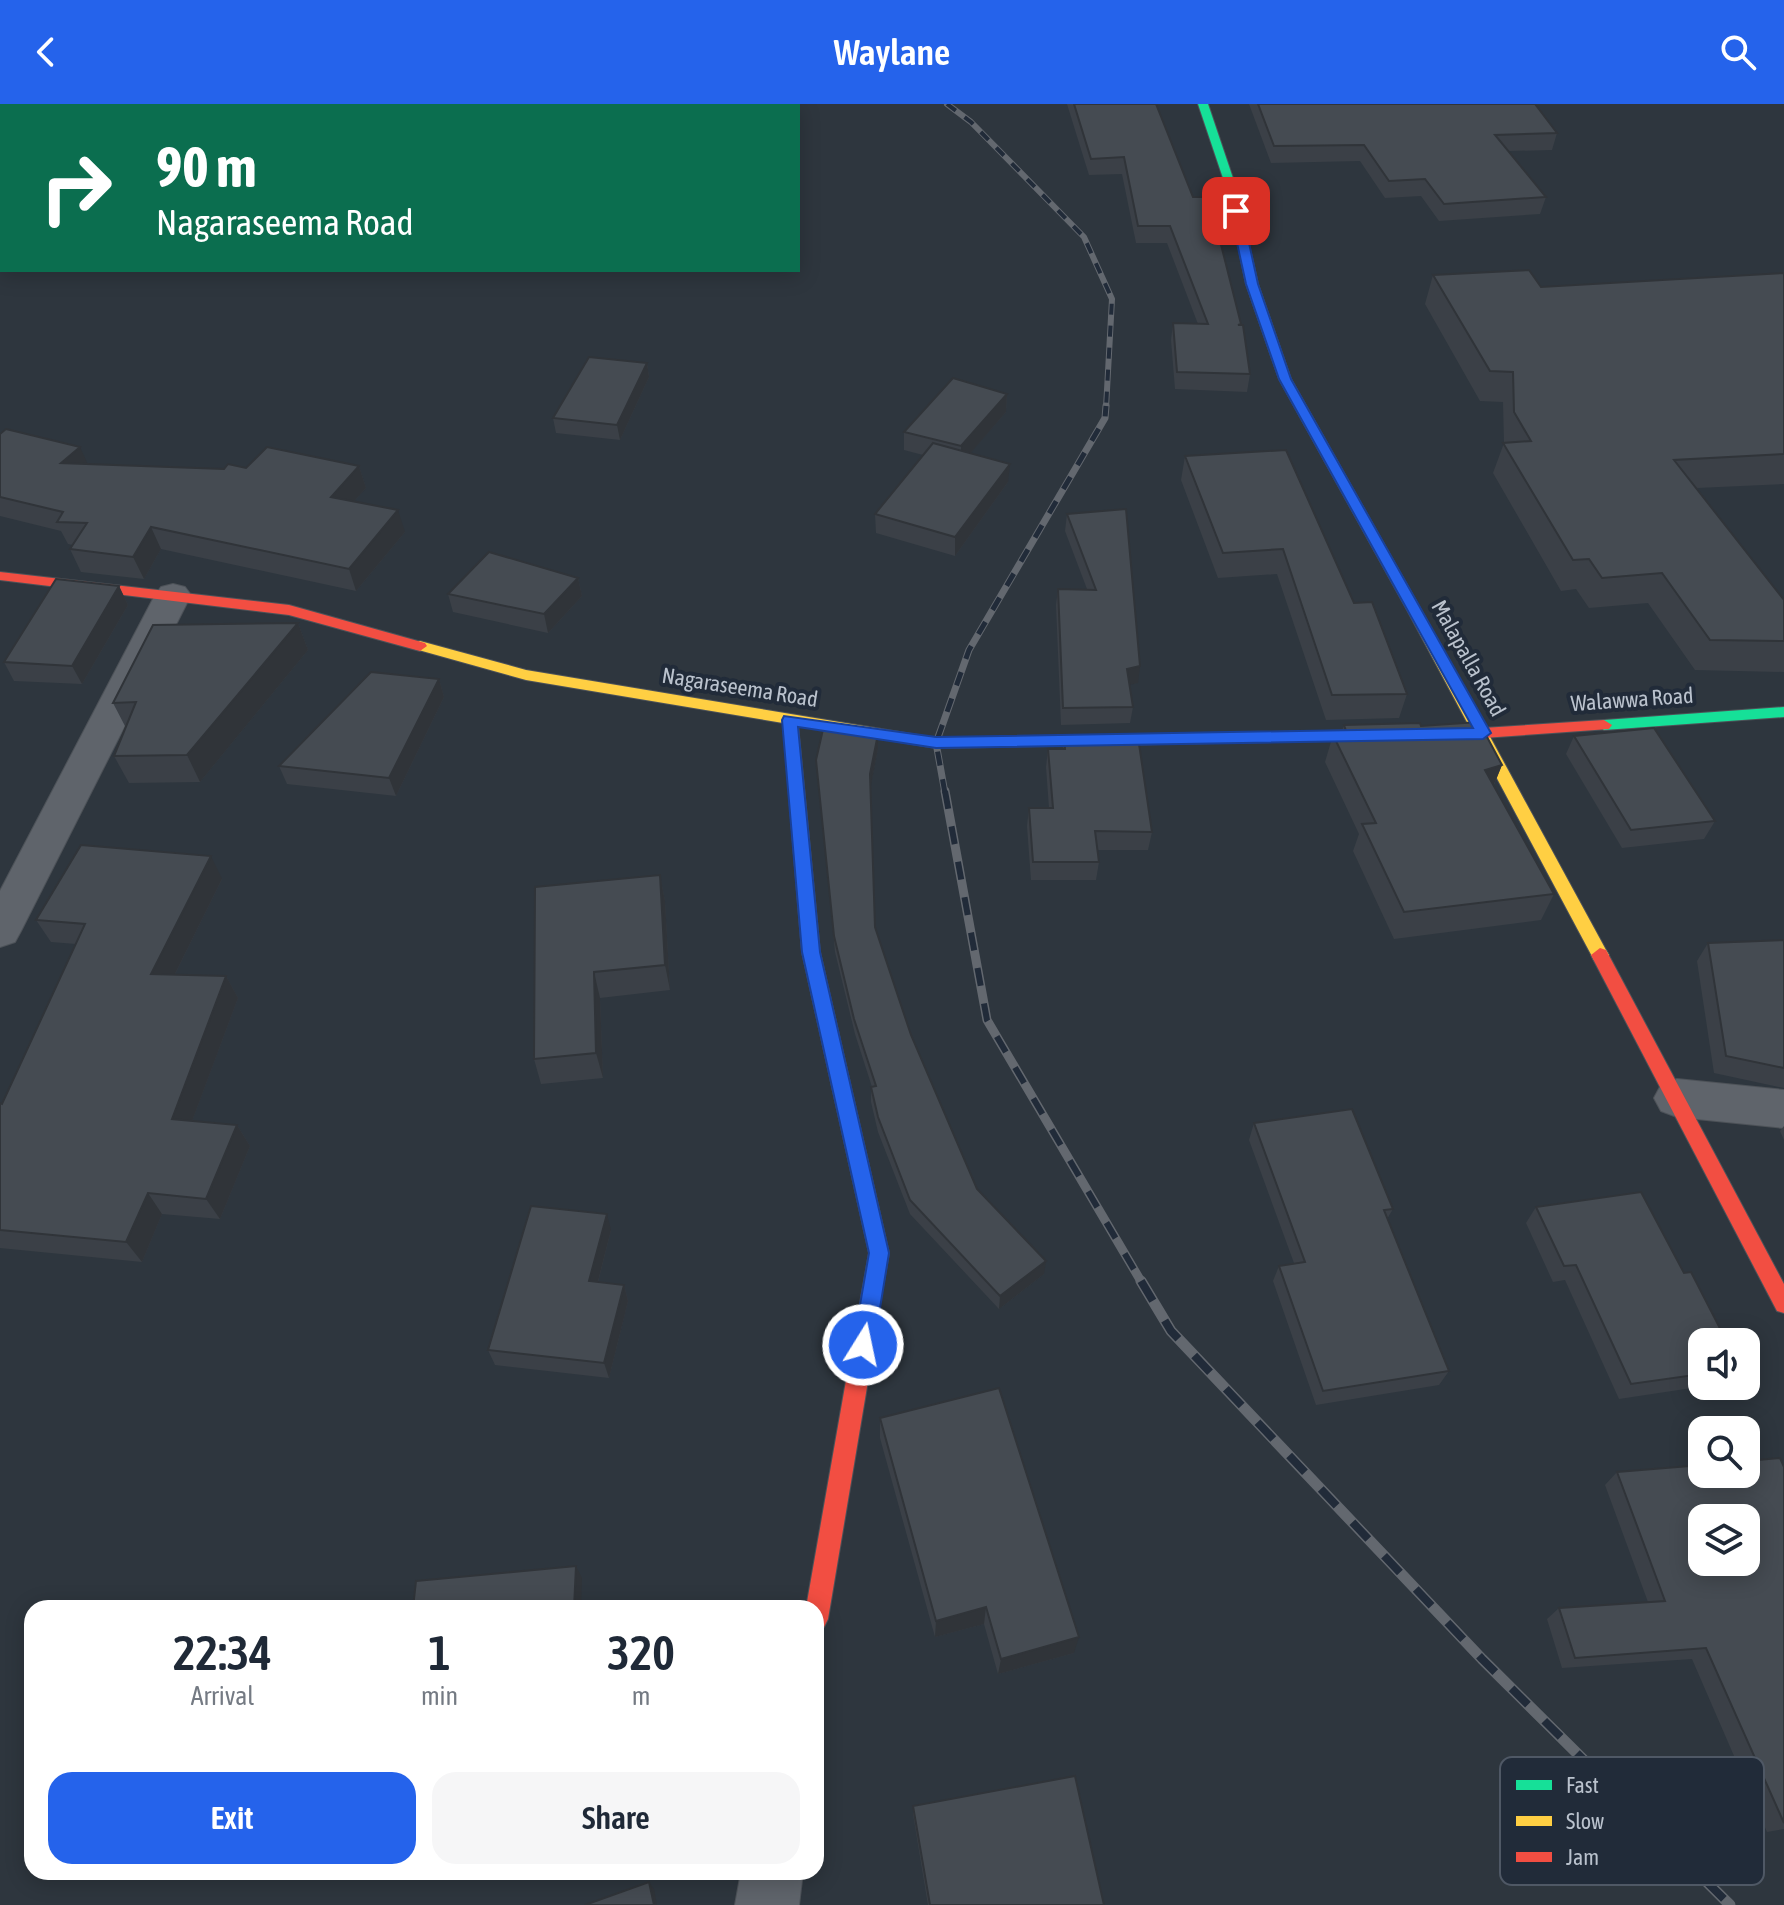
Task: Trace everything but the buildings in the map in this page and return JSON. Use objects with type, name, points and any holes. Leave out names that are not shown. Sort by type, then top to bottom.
[{"type":"street","name":"Malapalla Road","points":[[1203,104],[1231,187],[1252,284],[1285,379],[1483,733],[1784,1304]]},
{"type":"street","name":"Nagaraseema Road","points":[[0,576],[289,610],[526,675],[936,743],[1483,733]]},
{"type":"street","points":[[0,931],[173,595]]},
{"type":"street","name":"Walawwa Road","points":[[1483,733],[1784,712]]},
{"type":"street","points":[[790,720],[811,952],[879,1253],[819,1600]]},
{"type":"street","points":[[1677,1098],[1784,1109]]},
{"type":"street","points":[[767,1905],[771,1880]]},
{"type":"railway","points":[[947,104],[971,122],[1084,237],[1112,299],[1106,408]]},
{"type":"railway","points":[[945,793],[936,743],[969,650],[1105,418],[1106,406]]},
{"type":"railway","points":[[945,791],[987,1020],[1142,1283]]},
{"type":"railway","points":[[1141,1281],[1171,1331],[1482,1659],[1581,1757]]},
{"type":"railway","points":[[1710,1885],[1730,1905]]},
{"type":"traffic: fast","points":[[1203,104],[1231,187],[1252,284],[1285,379],[1413,608]]},
{"type":"traffic: fast","points":[[1604,725],[1784,712]]},
{"type":"traffic: slow","points":[[1413,608],[1600,955]]},
{"type":"traffic: slow","points":[[420,646],[526,675],[936,743],[1051,741]]},
{"type":"traffic: slow","points":[[790,720],[811,952],[879,1253],[858,1375]]},
{"type":"traffic: jam","points":[[0,576],[289,610],[420,646]]},
{"type":"traffic: jam","points":[[1051,741],[1483,733],[1604,725]]},
{"type":"traffic: jam","points":[[1600,955],[1784,1304]]},
{"type":"traffic: jam","points":[[819,1600],[858,1375]]},
{"type":"route","points":[[863,1345],[879,1253],[811,952],[790,720],[936,743],[1483,733],[1285,379],[1252,284],[1236,211]]}]
